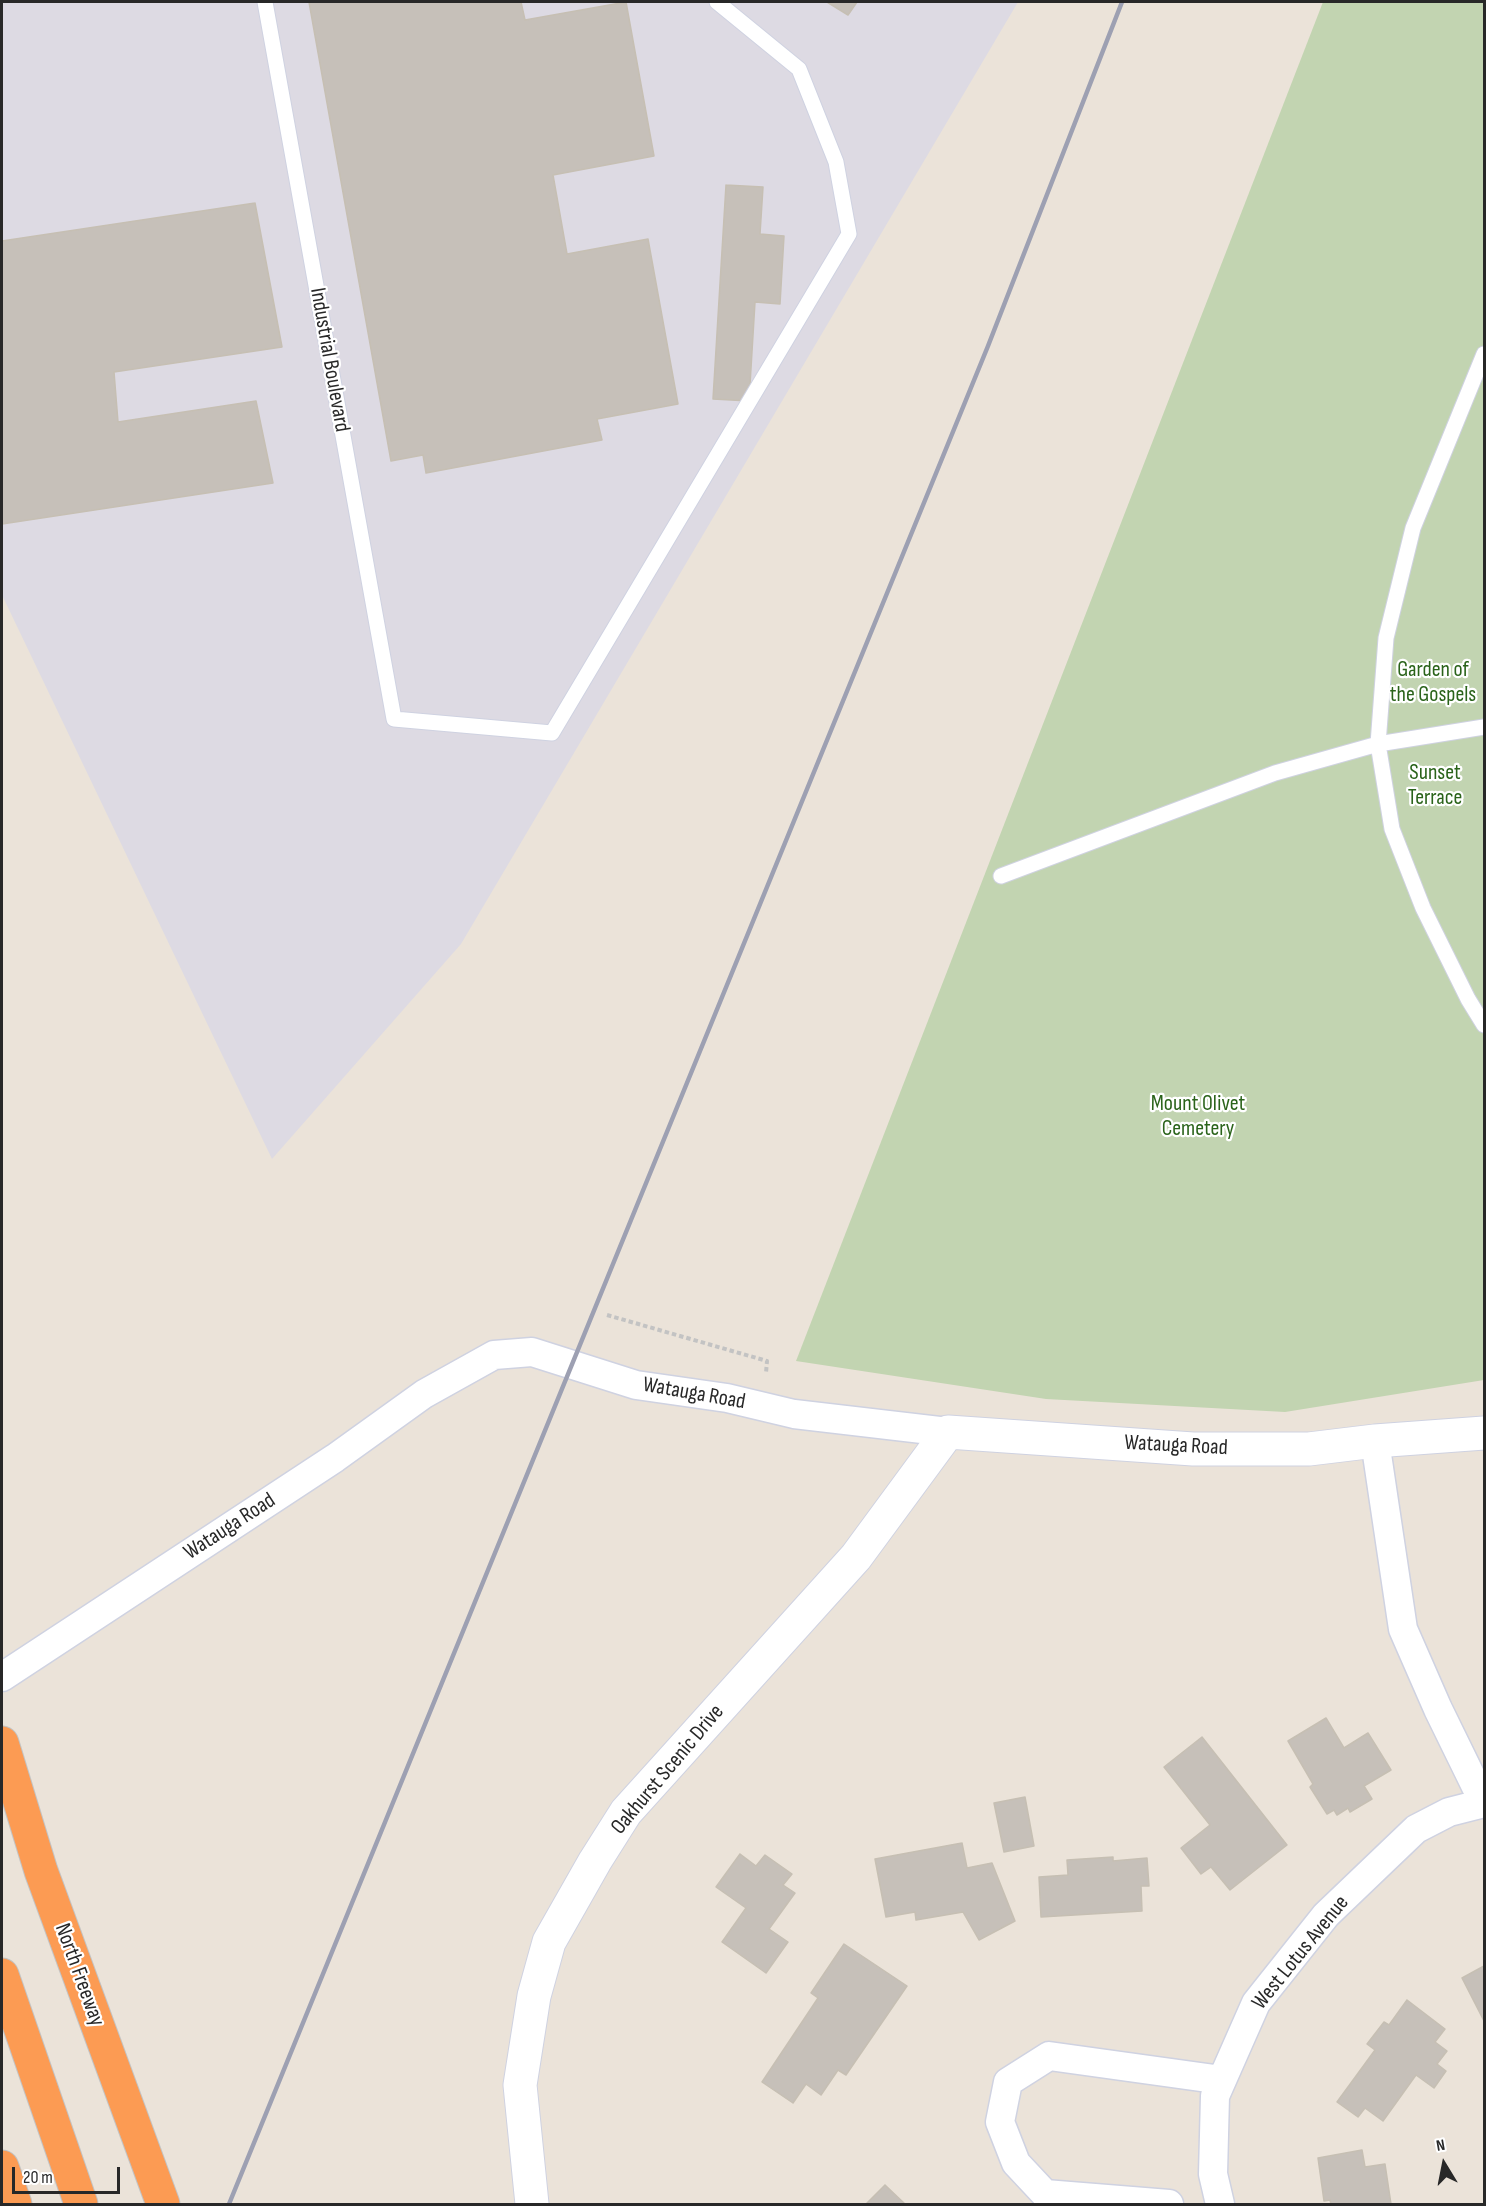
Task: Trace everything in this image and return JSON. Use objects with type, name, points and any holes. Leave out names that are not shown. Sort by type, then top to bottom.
[{"type":"highway","name":"North Freeway","points":[[2,1743],[41,1871],[163,2205]]},
{"type":"highway","points":[[2,1975],[81,2205]]},
{"type":"highway","points":[[2,2167],[15,2205]]},
{"type":"street","name":"Watauga Road","points":[[2,1677],[335,1458],[424,1394],[494,1354],[532,1352],[636,1384],[727,1398],[794,1414],[948,1432],[1193,1449],[1309,1449],[1485,1432]]},
{"type":"street","name":"Oakhurst Scenic Drive","points":[[532,2205],[520,2085],[534,1996],[549,1942],[626,1812],[856,1557],[948,1432]]},
{"type":"street","name":"West Lotus Avenue","points":[[1220,2205],[1214,2174],[1215,2096],[1256,2003],[1326,1915],[1416,1829],[1449,1812],[1484,1803],[1438,1709],[1403,1629],[1375,1441]]},
{"type":"street","points":[[1169,2205],[1045,2194],[1016,2163],[1000,2122],[1008,2082],[1049,2056],[1222,2080]]},
{"type":"lane","name":"Industrial Boulevard","points":[[265,2],[394,720],[552,733],[849,234],[836,162],[799,69],[717,2]]},
{"type":"lane","points":[[1485,354],[1413,528],[1386,638],[1378,744],[1392,829],[1423,908],[1468,999],[1485,1025]]},
{"type":"lane","points":[[1000,876],[1275,773],[1378,744],[1485,727]]},
{"type":"path","points":[[607,1315],[767,1361],[761,1406]]},
{"type":"shaded area","points":[[2,2],[1018,2],[461,944],[272,1159],[2,595]]},
{"type":"green space","name":"Mount Olivet Cemetery","points":[[1323,2],[1484,2],[1484,1380],[1285,1412],[1046,1399],[796,1361]]},
{"type":"building","points":[[309,2],[521,2],[525,20],[626,2],[654,156],[553,175],[567,254],[648,239],[678,404],[597,419],[602,440],[426,473],[423,455],[391,461]]},
{"type":"building","points":[[827,2],[857,2],[848,15]]},
{"type":"building","points":[[726,185],[763,187],[760,234],[784,236],[780,304],[755,302],[749,401],[713,399]]},
{"type":"building","points":[[255,203],[282,347],[114,372],[118,422],[256,401],[273,483],[2,524],[2,241]]},
{"type":"building","points":[[1326,1718],[1344,1748],[1368,1733],[1391,1770],[1364,1786],[1372,1799],[1350,1812],[1348,1808],[1337,1815],[1334,1810],[1327,1814],[1310,1787],[1313,1784],[1288,1741]]},
{"type":"building","points":[[1202,1737],[1287,1845],[1230,1890],[1211,1867],[1201,1874],[1181,1848],[1210,1825],[1164,1767]]},
{"type":"building","points":[[1025,1797],[1034,1846],[1004,1852],[994,1803]]},
{"type":"building","points":[[962,1843],[967,1868],[992,1863],[1015,1921],[979,1940],[963,1912],[916,1920],[915,1912],[886,1917],[875,1859]]},
{"type":"building","points":[[740,1854],[756,1866],[765,1855],[792,1874],[783,1885],[795,1893],[769,1929],[788,1942],[766,1973],[722,1942],[746,1908],[716,1887]]},
{"type":"building","points":[[1113,1857],[1113,1861],[1147,1858],[1149,1886],[1141,1886],[1142,1911],[1041,1917],[1039,1877],[1068,1875],[1067,1860]]},
{"type":"building","points":[[844,1944],[907,1986],[846,2075],[838,2070],[821,2095],[806,2084],[793,2103],[762,2082],[818,1998],[811,1993]]},
{"type":"building","points":[[1484,1966],[1484,2021],[1462,1978]]},
{"type":"building","points":[[1407,2000],[1445,2029],[1435,2042],[1447,2051],[1437,2064],[1446,2071],[1434,2088],[1416,2075],[1383,2121],[1365,2108],[1358,2117],[1337,2102],[1375,2050],[1367,2044],[1384,2022],[1389,2025]]},
{"type":"building","points":[[1362,2150],[1365,2167],[1385,2164],[1391,2204],[1331,2204],[1330,2200],[1324,2201],[1318,2158]]},
{"type":"building","points":[[885,2185],[905,2204],[866,2204]]},
{"type":"railway","points":[[229,2204],[988,346],[1122,2]]},
{"type":"park label","name":"Garden of the Gospels","points":[[1433,682]]},
{"type":"park label","name":"Sunset Terrace","points":[[1435,786]]}]
